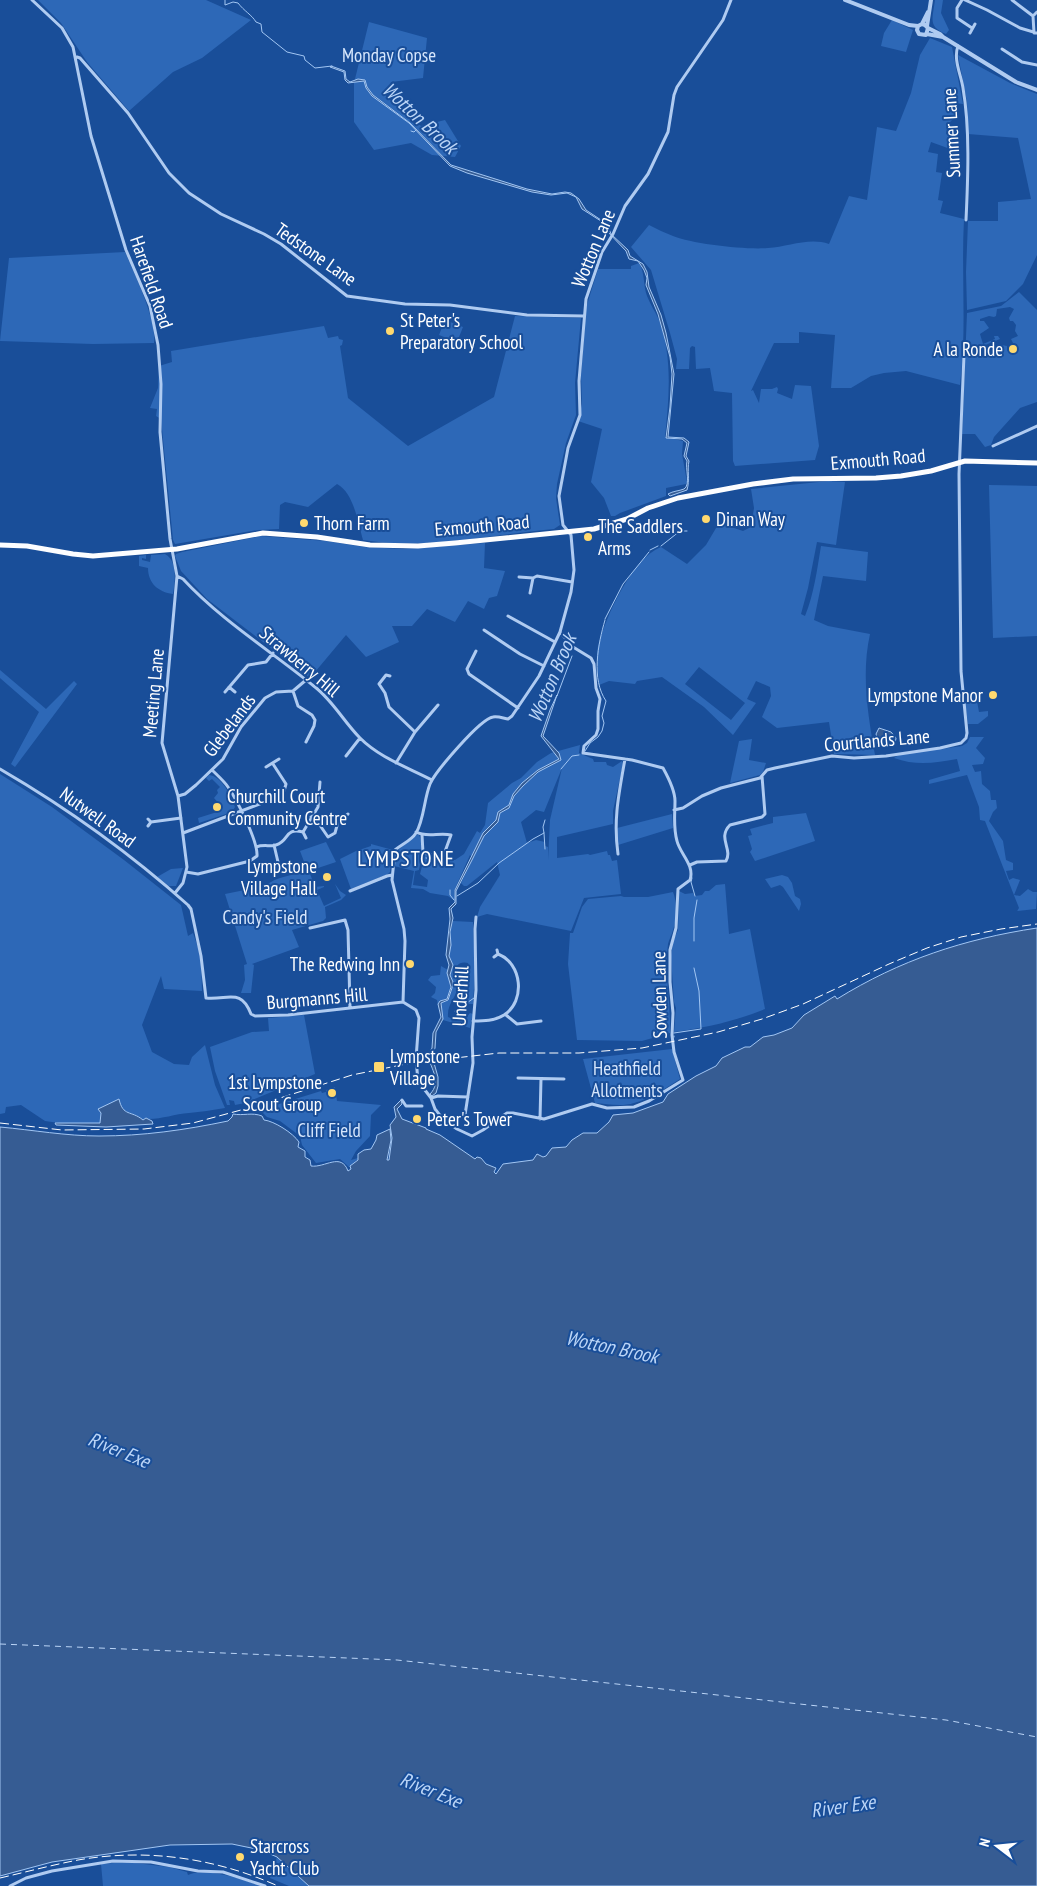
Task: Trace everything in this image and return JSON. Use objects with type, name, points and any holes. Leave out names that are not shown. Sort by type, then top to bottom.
[{"type":"highway","name":"Exmouth Road","points":[[0,545],[27,546],[93,556],[171,549],[263,533],[317,536],[370,545],[418,546],[594,530],[627,519],[648,508],[677,498],[751,484],[793,479],[908,476],[960,462],[1037,463]]},
{"type":"street","points":[[32,0],[62,28],[77,57]]},
{"type":"street","name":"Wotton Lane","points":[[518,708],[534,686],[560,632],[565,618],[572,582],[574,556],[571,534],[563,525],[559,496],[566,456],[580,415],[579,381],[586,298],[597,266],[625,206],[648,174],[668,132],[677,87],[722,20],[731,0]]},
{"type":"street","points":[[844,0],[909,25],[928,27],[943,38]]},
{"type":"street","points":[[926,34],[931,0]]},
{"type":"street","points":[[972,28],[957,18],[957,8],[964,0],[1020,28],[1035,33],[1033,16],[1012,0]]},
{"type":"street","points":[[929,10],[919,27],[921,35],[926,34],[943,38],[1010,78],[1037,90]]},
{"type":"street","points":[[1033,16],[1037,12]]},
{"type":"street","points":[[970,33],[976,24]]},
{"type":"street","name":"Summer Lane","points":[[958,46],[956,52],[964,88],[966,127],[966,220]]},
{"type":"street","points":[[1002,49],[1013,59],[1037,65]]},
{"type":"street","name":"Tedstone Lane","points":[[77,57],[80,58],[128,112],[162,164],[189,193],[221,214],[281,244],[347,296],[397,304],[450,305],[527,315],[583,316]]},
{"type":"street","name":"Harefield Road","points":[[77,57],[91,136],[118,226],[150,306],[154,322],[161,365],[160,432],[171,549]]},
{"type":"street","points":[[960,462],[964,355]]},
{"type":"street","points":[[993,446],[1037,426]]},
{"type":"street","name":"Courtlands Lane","points":[[674,810],[683,808],[702,796],[721,788],[762,776],[767,770],[822,757],[887,758],[961,743],[966,738],[961,671],[960,462]]},
{"type":"street","name":"Meeting Lane","points":[[171,549],[178,576],[162,743],[178,796],[186,872]]},
{"type":"street","name":"Strawberry Hill","points":[[178,576],[217,613],[273,653],[329,700],[360,738],[380,755],[432,780]]},
{"type":"street","points":[[518,577],[532,578],[537,576],[572,582]]},
{"type":"street","points":[[530,593],[532,578]]},
{"type":"street","points":[[508,616],[554,642]]},
{"type":"street","points":[[484,630],[520,654],[544,666]]},
{"type":"street","points":[[560,632],[573,647],[589,656],[593,661],[596,688],[600,698],[598,732],[586,743],[582,750],[583,753],[625,759],[663,768],[674,793],[674,826],[677,842],[681,853],[690,864],[727,860],[724,838],[726,828],[730,825],[762,817],[765,814],[762,776]]},
{"type":"street","points":[[447,1123],[435,1110],[431,1098],[419,1085],[416,1077],[420,1022],[416,1010],[403,1002],[406,953],[405,932],[392,875],[395,850],[411,839],[416,832],[432,780],[468,736],[486,720],[494,716],[508,719],[518,708],[469,674],[467,669],[476,651]]},
{"type":"street","points":[[225,692],[248,665],[266,662],[273,653]]},
{"type":"street","points":[[390,676],[386,675],[379,684],[385,693],[389,707],[415,732]]},
{"type":"street","name":"Glebelands","points":[[178,796],[185,794],[228,753],[241,727],[265,698],[276,692],[293,691],[306,680]]},
{"type":"street","points":[[229,687],[236,692]]},
{"type":"street","points":[[293,691],[298,706],[312,715],[315,720],[306,742]]},
{"type":"street","points":[[396,763],[415,732],[438,705]]},
{"type":"street","points":[[346,756],[360,738]]},
{"type":"street","points":[[266,767],[279,759]]},
{"type":"street","points":[[618,854],[615,826],[616,809],[625,759]]},
{"type":"street","points":[[183,833],[241,812],[284,791],[286,784],[273,764]]},
{"type":"street","name":"Nutwell Road","points":[[0,769],[96,830],[175,893]]},
{"type":"street","points":[[175,893],[183,883],[186,872],[198,874],[250,861],[257,856],[250,829],[227,786],[212,770]]},
{"type":"street","points":[[303,832],[318,807],[320,782]]},
{"type":"street","points":[[311,817],[317,821],[328,837],[335,833],[338,822],[348,814]]},
{"type":"street","points":[[149,823],[181,818]]},
{"type":"street","points":[[256,847],[266,844],[274,846],[283,841],[291,831],[296,830],[303,832],[306,838]]},
{"type":"street","points":[[416,832],[422,835],[440,833],[452,835],[442,857],[423,853],[422,835]]},
{"type":"street","points":[[274,846],[278,862]]},
{"type":"street","name":"Sowden Lane","points":[[447,1123],[472,1136],[507,1113],[513,1112],[540,1119],[561,1115],[592,1104],[607,1108],[634,1107],[649,1101],[682,1082],[683,1076],[677,1061],[672,1035],[673,1013],[670,982],[670,950],[676,928],[678,888],[690,880],[690,864]]},
{"type":"street","points":[[350,891],[392,875]]},
{"type":"street","name":"Burgmanns Hill","points":[[175,893],[191,909],[201,956],[206,998],[238,997],[245,1002],[251,1014],[255,1016],[288,1015],[403,1002]]},
{"type":"street","name":"Underhill","points":[[447,1123],[451,1119],[465,1115],[473,1063],[472,1037],[476,990],[476,917]]},
{"type":"street","points":[[310,928],[345,920],[348,930],[350,1007]]},
{"type":"street","points":[[474,1020],[487,1021],[505,1014],[517,998],[519,991],[518,980],[513,966],[496,954]]},
{"type":"street","points":[[505,1014],[517,1024],[531,1025],[541,1021]]},
{"type":"street","points":[[518,1078],[564,1078]]},
{"type":"street","points":[[540,1119],[541,1079]]},
{"type":"street","points":[[431,1098],[438,1096],[468,1097]]},
{"type":"street","points":[[402,1102],[406,1106],[422,1106]]},
{"type":"street","points":[[10,1886],[26,1878],[52,1871],[113,1861],[151,1862],[198,1871],[223,1872],[265,1886]]},
{"type":"green space","points":[[38,0],[206,0],[251,20],[202,58],[173,72],[129,111],[87,62],[61,23]]},
{"type":"green space","points":[[935,0],[943,0],[941,13],[949,30],[946,34],[934,25]]},
{"type":"green space","points":[[892,20],[913,30],[906,52],[881,46],[884,33]]},
{"type":"green space","name":"Monday Copse","points":[[369,22],[427,38],[423,78],[391,82],[386,96],[421,126],[445,120],[461,146],[455,157],[432,155],[411,143],[374,150],[354,122],[354,83]]},
{"type":"green space","points":[[930,38],[952,47],[963,104],[955,103],[954,118],[948,124],[946,134],[955,136],[953,150],[931,142],[928,152],[938,154],[936,172],[942,173],[938,200],[943,201],[940,213],[964,219],[964,323],[960,385],[906,371],[871,376],[851,388],[831,388],[835,335],[799,332],[799,343],[774,343],[751,391],[753,390],[759,403],[761,389],[777,387],[777,393],[792,399],[795,385],[811,386],[819,446],[815,460],[735,466],[733,461],[732,393],[714,391],[710,368],[696,369],[695,347],[692,346],[690,348],[689,369],[676,369],[677,359],[651,270],[631,247],[649,225],[682,239],[720,246],[759,248],[806,242],[829,244],[849,196],[867,200],[877,127],[896,131],[911,93],[920,55]]},
{"type":"green space","points":[[958,55],[1010,83],[1037,94],[1037,255],[1023,284],[1006,301],[967,310],[968,221],[998,221],[998,202],[1031,199],[1018,138],[968,134],[967,102]]},
{"type":"green space","points":[[125,252],[149,310],[154,343],[93,344],[0,341],[9,258]]},
{"type":"green space","points":[[639,263],[647,296],[659,320],[666,349],[669,393],[665,437],[683,441],[682,454],[687,482],[686,484],[666,488],[666,496],[611,516],[604,498],[591,482],[602,429],[578,421],[582,404],[581,376],[586,308],[598,269],[631,269],[631,266]]},
{"type":"green space","points":[[1019,292],[1037,310],[1037,402],[1020,408],[994,437],[991,445],[985,447],[975,434],[962,434],[967,313],[1001,306]],"holes":[[[1010,307],[1014,309],[1009,318],[1016,325],[1015,331],[1018,336],[1011,339],[1013,343],[1017,344],[1017,352],[1011,354],[1007,350],[1007,346],[998,345],[976,356],[978,348],[1000,339],[998,336],[994,336],[995,339],[983,344],[980,334],[989,328],[980,319],[996,316],[997,309]]]},
{"type":"green space","points":[[515,316],[581,318],[575,383],[576,415],[566,443],[557,484],[556,498],[560,525],[554,529],[431,543],[408,544],[363,540],[348,494],[337,484],[308,507],[285,502],[280,505],[279,529],[258,530],[175,544],[173,540],[161,419],[156,416],[157,409],[150,408],[158,388],[159,366],[172,362],[171,351],[324,326],[328,338],[338,336],[339,339],[343,340],[340,346],[348,398],[408,446],[494,397]]},
{"type":"green space","points":[[445,320],[463,327],[457,342],[439,335]]},
{"type":"green space","points":[[829,481],[845,482],[836,545],[817,542],[801,614],[805,616],[811,599],[821,546],[868,552],[866,581],[823,576],[814,620],[828,626],[870,634],[867,649],[866,679],[868,710],[875,755],[834,754],[829,722],[777,728],[762,717],[771,696],[770,687],[756,681],[747,699],[756,703],[733,735],[704,707],[662,677],[637,681],[635,684],[609,681],[599,685],[597,656],[602,634],[621,590],[640,563],[661,547],[687,564],[706,545],[719,523],[743,531],[751,527],[754,508],[751,489]],"holes":[[[699,667],[745,703],[731,720],[685,684]]]},
{"type":"green space","points":[[989,485],[1037,486],[1037,636],[993,638]]},
{"type":"green space","points":[[261,536],[403,549],[485,543],[484,568],[505,571],[497,596],[489,598],[484,609],[468,601],[455,622],[427,609],[412,626],[392,626],[399,642],[366,657],[346,635],[310,678],[207,599],[181,571],[175,556],[182,552]]},
{"type":"green space","points":[[165,554],[169,557],[174,567],[173,594],[158,589],[150,578],[148,568],[139,566],[139,556],[146,555],[146,559],[142,558],[142,560],[150,562],[151,555]]},
{"type":"green space","points":[[0,670],[46,709],[74,681],[77,684],[15,767],[11,764],[39,712],[0,678]]},
{"type":"green space","points":[[977,701],[979,712],[988,711],[988,716],[978,724],[968,724],[965,702]]},
{"type":"green space","points":[[970,737],[984,737],[976,748],[985,758],[983,764],[972,765],[975,772],[981,771],[982,784],[990,791],[991,800],[996,800],[997,808],[989,821],[1003,841],[1006,860],[1013,863],[1013,870],[1006,871],[1009,880],[1013,878],[1020,880],[1014,895],[1020,896],[1028,889],[1037,892],[1036,909],[1017,911],[1019,908],[985,821],[980,820],[979,807],[967,775],[929,784],[929,780],[960,771],[957,759],[933,763],[918,763],[894,758],[915,752],[962,746],[967,743]]},
{"type":"green space","points":[[752,739],[749,760],[766,763],[763,772],[760,775],[730,783],[739,741]]},
{"type":"green space","points":[[580,745],[579,753],[593,759],[594,762],[606,762],[607,765],[613,767],[622,761],[623,764],[613,811],[613,824],[557,837],[557,858],[590,855],[607,851],[612,861],[617,860],[621,894],[584,898],[571,931],[487,914],[477,917],[480,907],[500,875],[497,862],[467,886],[464,886],[461,883],[473,858],[470,855],[454,891],[455,901],[448,896],[430,893],[423,889],[411,888],[414,871],[394,866],[397,851],[416,835],[419,835],[422,847],[421,857],[419,870],[415,871],[413,885],[427,887],[428,880],[420,874],[425,855],[455,860],[464,854],[477,831],[480,833],[485,825],[488,803],[521,778],[537,762],[551,753]],"holes":[[[562,768],[550,820],[548,860],[548,847],[545,846],[545,842],[536,840],[527,843],[521,822],[536,810],[544,812]]]},
{"type":"green space","points":[[0,774],[52,807],[181,905],[188,936],[193,933],[201,956],[202,991],[164,989],[161,976],[142,1025],[152,1052],[174,1064],[189,1065],[192,1057],[205,1045],[215,1085],[225,1108],[159,1118],[146,1118],[143,1120],[133,1114],[126,1113],[118,1099],[101,1113],[100,1123],[45,1121],[21,1105],[6,1107],[5,1113],[0,1114]]},
{"type":"green space","points":[[209,775],[214,776],[222,783],[235,807],[232,812],[199,823],[198,818],[217,812],[222,807],[214,798],[220,787],[212,779],[209,781],[206,778]]},
{"type":"green space","points":[[806,813],[815,841],[755,861],[750,852],[752,849],[748,836],[752,835],[750,829],[773,823],[773,817]]},
{"type":"green space","points":[[672,814],[673,828],[618,845],[617,828]]},
{"type":"green space","name":"Candy's Field","points":[[326,842],[336,862],[309,871],[315,887],[324,886],[317,890],[324,906],[341,898],[335,884],[346,895],[341,900],[325,907],[326,918],[323,921],[292,930],[299,947],[252,964],[254,965],[251,993],[241,993],[245,980],[244,965],[247,964],[225,894],[265,886],[280,878],[308,872],[300,851]]},
{"type":"green space","points":[[371,844],[393,850],[390,872],[351,889],[340,859],[371,846]]},
{"type":"green space","points":[[183,868],[176,886],[169,886],[157,877],[171,869]]},
{"type":"green space","points":[[782,875],[788,877],[792,883],[795,896],[800,899],[799,911],[783,887],[780,885],[771,888],[765,879]]},
{"type":"green space","points":[[725,884],[729,934],[750,929],[765,1009],[720,1024],[674,1032],[676,1008],[671,956],[673,941],[678,930],[679,891],[685,894],[693,893],[695,896],[702,895],[705,891],[709,891],[716,885]]},
{"type":"green space","points":[[673,892],[676,916],[667,955],[670,1033],[642,1041],[577,1040],[568,964],[570,933],[573,933],[582,907],[588,899],[621,896],[648,897]]},
{"type":"green space","points":[[453,921],[473,922],[475,972],[473,1004],[468,1004],[466,994],[469,973],[468,963],[464,962],[457,966],[458,986],[449,1008],[448,1017],[457,1021],[464,1020],[470,1013],[473,1014],[470,1028],[443,1020],[441,1003],[448,1000],[453,982],[450,975],[453,965],[449,956],[451,945],[450,932]]},
{"type":"green space","points":[[441,966],[448,970],[451,987],[448,998],[440,1001],[438,1006],[437,1000],[431,997],[435,993],[436,987],[428,980],[431,976],[440,975]]},
{"type":"green space","points":[[304,1015],[315,1074],[245,1103],[235,1105],[234,1101],[229,1100],[230,1105],[227,1105],[215,1071],[210,1047],[252,1032],[269,1031],[268,1018]]},
{"type":"green space","name":"Heathfield Allotments","points":[[672,1049],[680,1079],[652,1096],[634,1103],[620,1105],[595,1103],[583,1059]]},
{"type":"green space","name":"Cliff Field","points":[[335,1087],[337,1101],[381,1105],[371,1115],[370,1136],[356,1151],[351,1160],[358,1159],[349,1167],[340,1159],[316,1163],[302,1145],[300,1136],[280,1121],[267,1117],[260,1110],[321,1091],[322,1093],[326,1092],[326,1090]]},
{"type":"green space","points":[[277,1857],[309,1886],[289,1886],[270,1878]]},
{"type":"green space","points":[[127,1862],[169,1867],[187,1872],[188,1875],[204,1872],[214,1873],[260,1886],[103,1886],[101,1864]]},
{"type":"water","points":[[331,66],[345,71],[346,79],[350,82],[358,79],[365,80],[367,87],[373,95],[410,123],[451,165],[527,189],[552,194],[565,192],[571,193],[579,199],[586,210],[607,224],[611,234],[628,250],[630,256],[643,264],[647,272],[649,287],[661,315],[674,374],[668,437],[684,438],[689,442],[686,456],[689,461],[687,490],[670,496],[668,494],[686,487],[687,461],[684,456],[687,443],[682,439],[666,438],[672,374],[670,357],[658,314],[646,285],[647,278],[638,261],[629,259],[626,251],[607,231],[604,223],[582,209],[576,197],[567,193],[551,195],[532,192],[467,173],[450,166],[409,123],[372,96],[366,88],[364,81],[348,83],[345,80],[344,72]]},
{"type":"water","points":[[557,695],[543,736],[559,753],[561,760],[538,772],[514,796],[509,808],[500,813],[498,822],[484,836],[456,891],[456,904],[451,909],[453,918],[450,932],[451,945],[449,956],[453,965],[450,975],[453,982],[448,1000],[441,1003],[443,1019],[436,1032],[435,1048],[432,1056],[438,1077],[438,1086],[436,1093],[432,1096],[430,1094],[435,1085],[435,1075],[428,1056],[432,1048],[433,1033],[441,1017],[438,1004],[440,1001],[447,999],[451,987],[447,973],[449,965],[446,955],[450,919],[449,908],[455,902],[455,890],[483,833],[496,820],[498,812],[509,805],[513,794],[522,783],[538,770],[559,759],[541,736]]},
{"type":"water","points":[[879,728],[891,732],[896,738],[895,744],[889,746],[879,744],[876,734]]},
{"type":"water","name":"River Exe","points":[[1037,928],[1037,1886],[309,1886],[277,1857],[261,1850],[232,1844],[170,1845],[52,1862],[0,1876],[0,1127],[74,1135],[132,1135],[180,1130],[228,1121],[233,1114],[255,1114],[288,1131],[299,1142],[298,1147],[305,1151],[305,1157],[310,1160],[311,1166],[341,1162],[348,1171],[351,1169],[350,1166],[358,1160],[358,1154],[364,1150],[371,1149],[377,1135],[390,1129],[391,1140],[387,1160],[389,1160],[392,1138],[390,1125],[396,1117],[394,1107],[401,1100],[402,1104],[397,1109],[402,1119],[440,1135],[475,1159],[477,1157],[481,1158],[486,1164],[496,1168],[494,1172],[496,1174],[503,1164],[533,1160],[537,1154],[543,1157],[552,1148],[566,1147],[572,1140],[583,1133],[597,1133],[609,1122],[613,1115],[633,1113],[663,1102],[668,1094],[716,1066],[722,1058],[745,1047],[750,1047],[763,1037],[792,1028],[804,1015],[835,996],[837,999],[909,962],[984,938]]},
{"type":"water","points":[[119,1099],[125,1111],[143,1120],[146,1118],[152,1121],[153,1124],[106,1127],[56,1125],[55,1123],[100,1123],[101,1113],[98,1109]]},
{"type":"waterway","name":"Wotton Brook","points":[[225,0],[225,5],[233,2],[238,3],[256,22],[261,24],[262,32],[287,52],[304,56],[305,60],[315,68],[332,66]]},
{"type":"waterway","name":"Wotton Brook","points":[[411,131],[414,132],[416,130]]},
{"type":"waterway","points":[[661,546],[680,531],[687,531]]},
{"type":"waterway","points":[[650,550],[658,546]]},
{"type":"waterway","name":"Wotton Brook","points":[[605,619],[623,584],[649,552]]},
{"type":"waterway","points":[[585,751],[590,743],[598,737],[604,723],[602,716],[606,701],[601,692],[597,661],[605,620]]},
{"type":"waterway","name":"Wotton Brook","points":[[557,696],[572,656]]},
{"type":"waterway","points":[[561,769],[572,756],[579,755]]},
{"type":"waterway","points":[[457,896],[478,883],[499,863],[544,833],[545,820]]},
{"type":"waterway","points":[[544,833],[545,849]]},
{"type":"waterway","points":[[426,858],[434,859]]},
{"type":"waterway","points":[[692,878],[691,882],[695,896]]},
{"type":"waterway","points":[[450,890],[450,895],[454,900]]},
{"type":"waterway","points":[[694,941],[694,918],[697,900]]},
{"type":"waterway","points":[[674,1033],[701,1029],[699,991],[694,968]]},
{"type":"waterway","points":[[461,1007],[474,998]]},
{"type":"ferry route","points":[[0,1644],[397,1660],[946,1720],[1037,1737]]},
{"type":"railway","points":[[0,1123],[62,1130],[144,1129],[193,1123],[252,1107],[352,1075],[411,1063],[499,1053],[579,1053],[642,1048],[718,1032],[762,1019],[803,1004],[927,948],[961,937],[1037,924]]},
{"type":"railway","points":[[0,1878],[78,1860],[130,1855],[180,1858],[205,1862],[230,1868],[278,1886]]},
{"type":"place","name":"St Peter's Preparatory School","points":[[390,331]]},
{"type":"place","name":"A la Ronde","points":[[1013,349]]},
{"type":"place","name":"Dinan Way","points":[[706,519]]},
{"type":"place","name":"Thorn Farm","points":[[304,523]]},
{"type":"place","name":"The Saddlers Arms","points":[[588,537]]},
{"type":"place","name":"Lympstone Manor","points":[[993,695]]},
{"type":"place","name":"Churchill Court Community Centre","points":[[217,807]]},
{"type":"place","name":"Lympstone Village Hall","points":[[327,877]]},
{"type":"place","name":"The Redwing Inn","points":[[410,964]]},
{"type":"place","name":"Lympstone Village","points":[[379,1067]]},
{"type":"place","name":"1st Lympstone Scout Group","points":[[332,1093]]},
{"type":"place","name":"Peter's Tower","points":[[417,1119]]},
{"type":"place","name":"Starcross Yacht Club","points":[[240,1857]]},
{"type":"district","name":"LYMPSTONE","points":[[406,858]]}]
